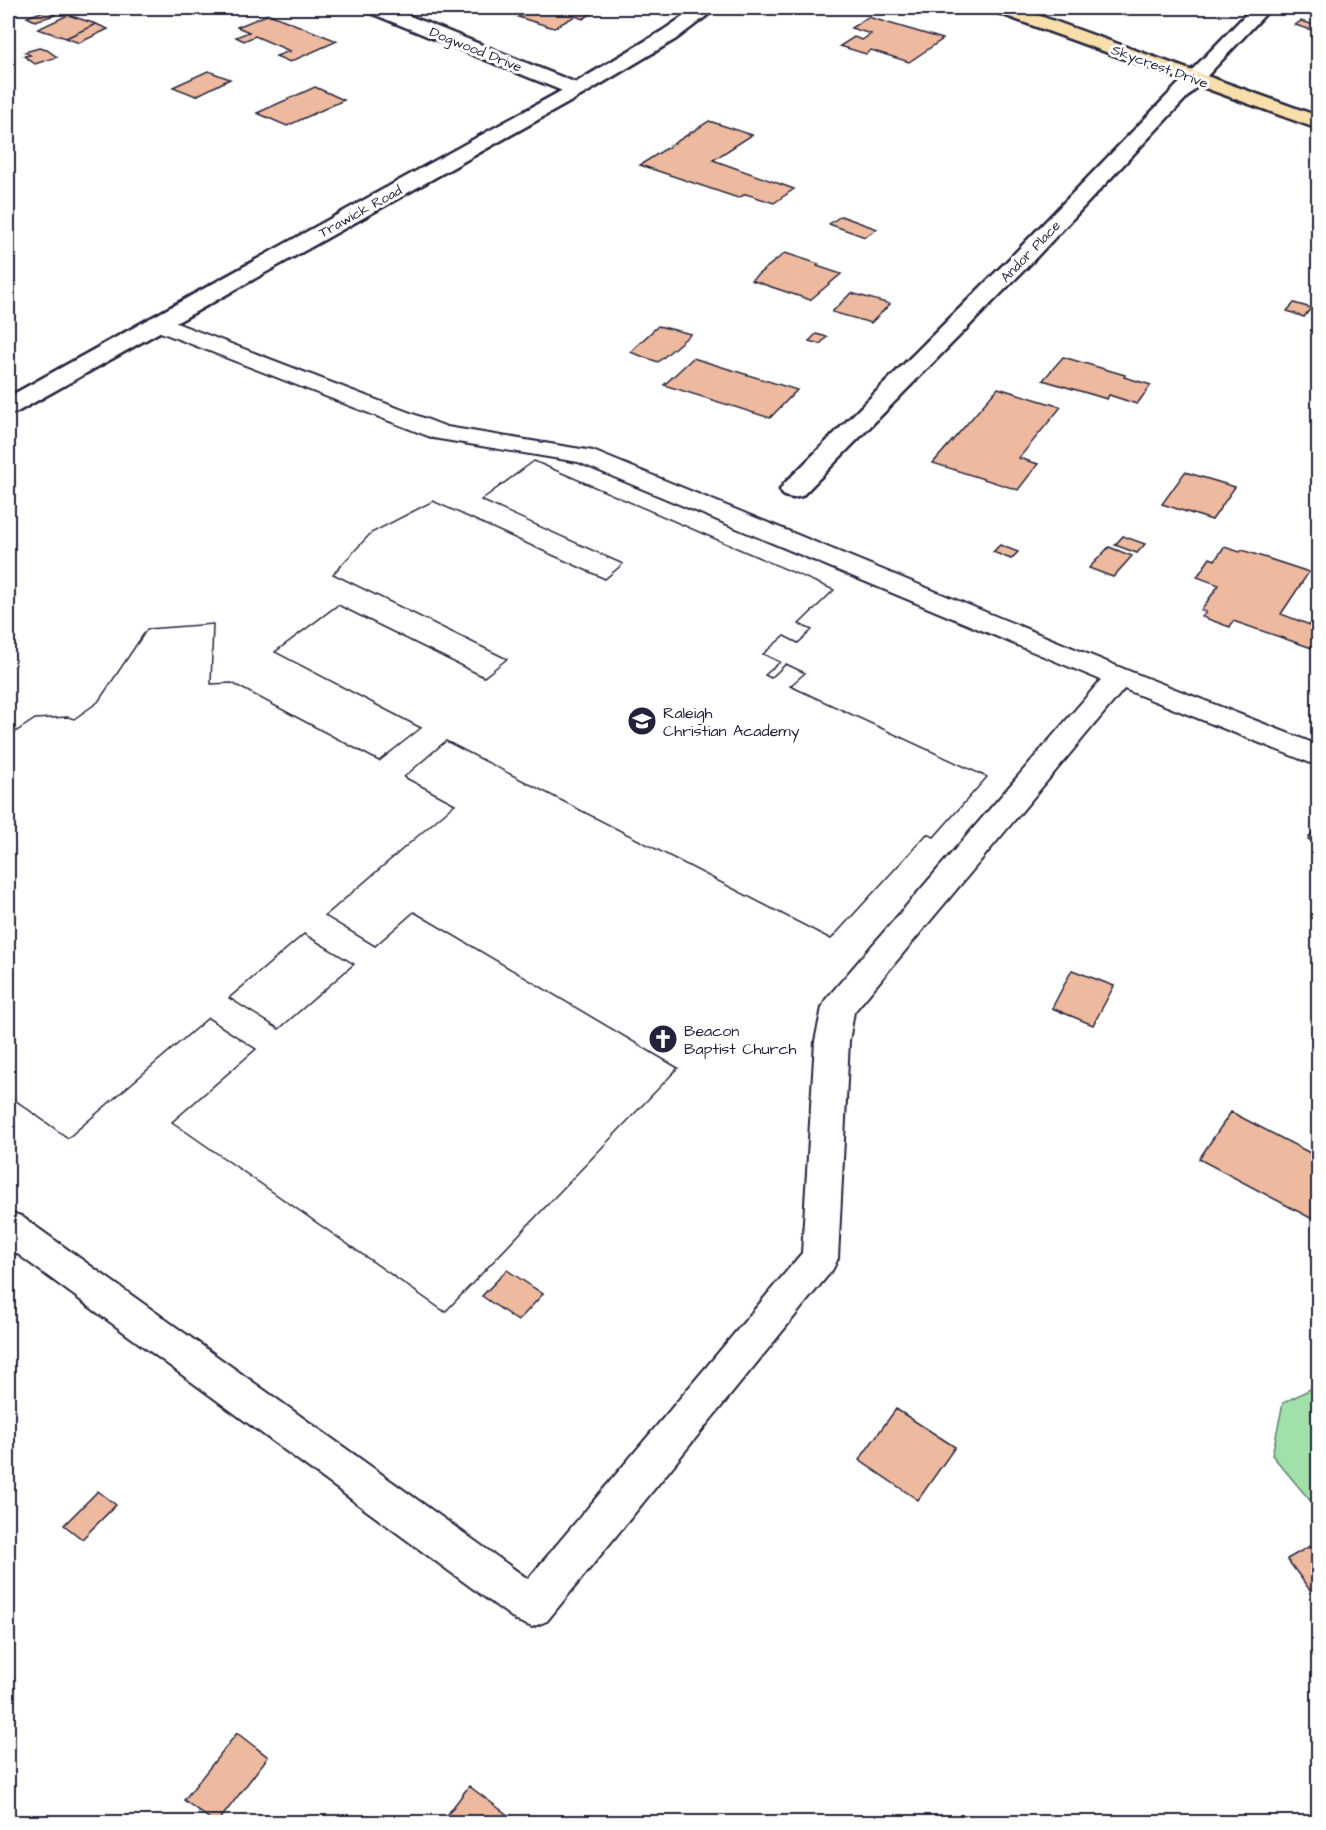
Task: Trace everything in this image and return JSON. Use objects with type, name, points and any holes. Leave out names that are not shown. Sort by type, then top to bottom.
[{"type":"main road","name":"Skycrest Drive","points":[[1002,8],[1318,123]]},
{"type":"street","name":"Dogwood Drive","points":[[375,8],[577,90]]},
{"type":"street","name":"Trawick Road","points":[[8,407],[577,90],[669,35],[708,8]]},
{"type":"street","name":"Andor Place","points":[[793,490],[1020,261],[1262,8]]},
{"type":"lane","points":[[158,323],[442,433],[584,456],[1119,677],[1318,756]]},
{"type":"lane","points":[[8,1227],[532,1607],[820,1258],[832,1041],[838,1008],[1119,677]]},
{"type":"green space","points":[[1318,1385],[1318,1510],[1272,1455],[1283,1403]]},
{"type":"building","points":[[535,8],[590,8],[586,10],[594,12],[583,19],[575,16],[554,28],[518,17]]},
{"type":"building","points":[[47,10],[55,15],[35,21],[27,17]]},
{"type":"building","points":[[269,14],[337,41],[290,62],[276,56],[290,51],[255,36],[244,41],[236,37],[249,32],[237,27]]},
{"type":"building","points":[[68,15],[96,24],[66,38],[38,29]]},
{"type":"building","points":[[868,17],[943,39],[909,62],[871,50],[866,54],[840,46],[854,37],[862,40],[871,34],[851,28]]},
{"type":"building","points":[[1301,21],[1318,26],[1318,32],[1295,25]]},
{"type":"building","points":[[96,24],[108,29],[79,43],[66,38]]},
{"type":"building","points":[[39,48],[57,57],[35,64],[24,56],[30,55],[25,52]]},
{"type":"building","points":[[208,71],[230,79],[196,96],[173,87]]},
{"type":"building","points":[[315,87],[344,100],[287,126],[257,113]]},
{"type":"building","points":[[709,121],[752,135],[713,160],[794,189],[774,203],[746,194],[738,198],[640,165]]},
{"type":"building","points":[[841,216],[877,229],[865,237],[829,224]]},
{"type":"building","points":[[785,253],[841,274],[810,300],[751,280]]},
{"type":"building","points":[[851,293],[890,304],[871,323],[832,312]]},
{"type":"building","points":[[1294,303],[1311,308],[1304,317],[1287,311]]},
{"type":"building","points":[[658,326],[691,334],[658,362],[630,352]]},
{"type":"building","points":[[816,334],[827,337],[820,344],[809,341]]},
{"type":"building","points":[[1063,357],[1151,385],[1137,404],[1109,395],[1107,399],[1043,380]]},
{"type":"building","points":[[693,358],[797,390],[770,418],[664,385]]},
{"type":"building","points":[[998,388],[1061,407],[1019,458],[1038,464],[1018,490],[933,463]]},
{"type":"building","points":[[534,461],[834,590],[799,624],[812,630],[798,643],[784,636],[763,654],[780,662],[765,675],[771,678],[786,664],[805,673],[790,686],[987,777],[934,837],[927,834],[831,939],[446,741],[404,777],[455,804],[325,916],[375,946],[414,912],[678,1068],[445,1312],[172,1122],[256,1049],[208,1018],[68,1138],[8,1095],[8,737],[35,719],[68,717],[74,719],[98,702],[147,629],[213,624],[211,684],[232,683],[379,761],[421,728],[275,652],[338,605],[484,677],[507,659],[333,574],[371,533],[433,501],[605,579],[623,564],[481,500]],"holes":[[[304,934],[354,964],[279,1029],[229,998]]]},
{"type":"building","points":[[534,461],[834,590],[799,624],[812,630],[798,643],[784,636],[763,654],[780,662],[765,675],[771,678],[786,664],[805,673],[790,686],[987,777],[934,837],[927,834],[831,939],[446,741],[404,777],[455,804],[325,916],[375,946],[414,912],[678,1068],[445,1312],[172,1122],[256,1049],[208,1018],[68,1138],[8,1095],[8,737],[35,719],[68,717],[74,719],[98,702],[147,629],[213,624],[211,684],[232,683],[379,761],[421,728],[275,652],[338,605],[484,677],[507,659],[333,574],[371,533],[433,501],[605,579],[623,564],[481,500]]},
{"type":"building","points":[[1185,472],[1235,487],[1212,520],[1162,504]]},
{"type":"building","points":[[1123,536],[1145,544],[1137,553],[1115,545]]},
{"type":"building","points":[[1000,545],[1018,552],[1011,559],[993,552]]},
{"type":"building","points":[[1109,547],[1132,556],[1113,577],[1089,568]]},
{"type":"building","points":[[1224,547],[1240,552],[1242,550],[1309,572],[1281,614],[1318,628],[1318,637],[1312,648],[1233,621],[1230,627],[1202,617],[1206,612],[1201,610],[1219,585],[1197,577],[1210,558],[1215,560]]},
{"type":"building","points":[[1318,823],[1318,844],[1308,839]]},
{"type":"building","points":[[304,934],[354,964],[279,1029],[229,998]]},
{"type":"building","points":[[1072,970],[1114,986],[1093,1025],[1052,1008]]},
{"type":"building","points":[[1231,1112],[1318,1157],[1318,1222],[1199,1159]]},
{"type":"building","points":[[507,1270],[543,1294],[518,1321],[482,1296]]},
{"type":"building","points":[[896,1409],[955,1447],[918,1500],[859,1460]]},
{"type":"building","points":[[98,1491],[116,1505],[82,1539],[64,1525]]},
{"type":"building","points":[[1310,1546],[1318,1557],[1318,1601],[1287,1559]]},
{"type":"building","points":[[237,1733],[268,1757],[218,1822],[214,1822],[184,1800]]},
{"type":"building","points":[[469,1786],[517,1822],[442,1822]]},
{"type":"place","name":"Raleigh Christian Academy","points":[[642,721]]},
{"type":"place","name":"Beacon Baptist Church","points":[[663,1039]]}]
